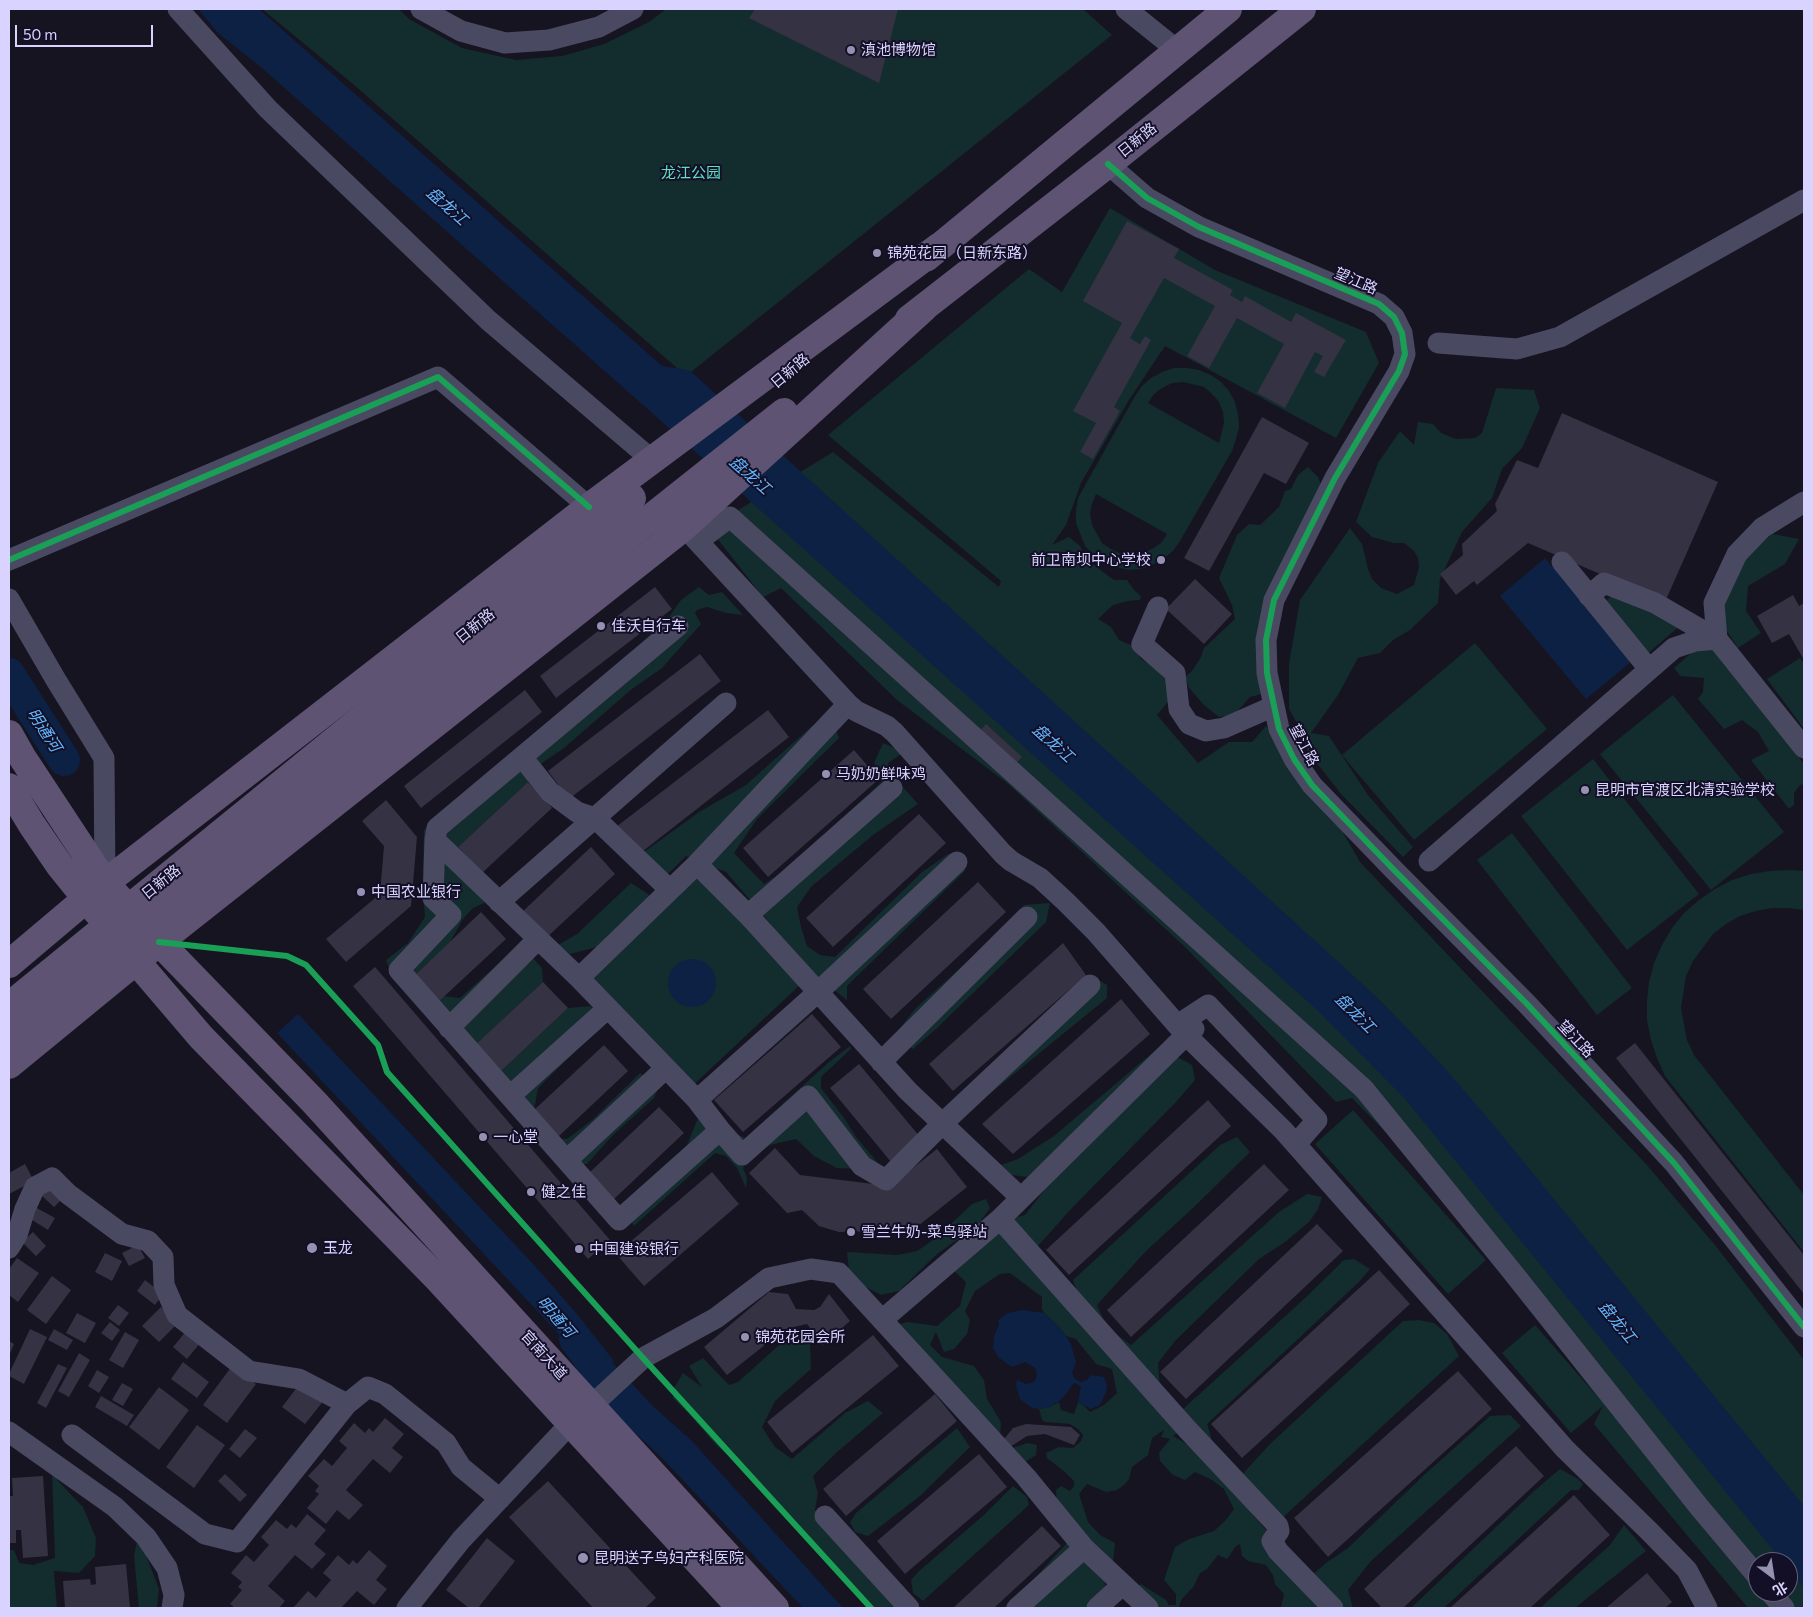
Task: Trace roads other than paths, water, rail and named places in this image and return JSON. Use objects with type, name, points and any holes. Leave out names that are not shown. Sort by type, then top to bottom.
[{"type":"main road","name":"日新路","points":[[9,964],[95,891],[589,508],[658,466],[750,396],[940,246],[1228,9]]},
{"type":"main road","name":"日新路","points":[[9,1065],[159,942],[692,517],[776,429],[924,308],[1302,9]]},
{"type":"main road","name":"日新路","points":[[9,1006],[632,498],[658,466]]},
{"type":"main road","name":"日新路","points":[[9,1035],[648,520],[692,517]]},
{"type":"main road","points":[[9,734],[95,891]]},
{"type":"main road","points":[[9,787],[32,825],[95,891]]},
{"type":"main road","name":"官南大道","points":[[95,891],[159,942],[314,1102],[581,1414],[741,1608]]},
{"type":"main road","name":"官南大道","points":[[95,891],[136,962],[201,1037],[438,1278],[581,1414],[775,1608]]},
{"type":"street","points":[[178,9],[268,109],[481,314],[658,466]]},
{"type":"street","points":[[421,9],[461,31],[505,43],[549,40],[599,27],[633,9]]},
{"type":"street","points":[[1126,9],[1177,50]]},
{"type":"street","name":"望江路","points":[[1108,164],[1147,198],[1199,227],[1379,304],[1394,317],[1402,333],[1405,354],[1399,371],[1335,478],[1274,600],[1266,640],[1267,672],[1279,729],[1294,759],[1312,784],[1400,877],[1527,1004],[1674,1163],[1804,1326]]},
{"type":"street","points":[[1438,343],[1517,349],[1560,337],[1801,210]]},
{"type":"street","points":[[9,560],[438,377],[589,508]]},
{"type":"street","points":[[1717,639],[1714,603],[1737,554],[1762,528],[1804,502]]},
{"type":"street","points":[[692,517],[848,704],[895,733],[1002,854],[1040,878],[1065,901],[1096,932],[1186,1035],[1296,1144],[1565,1449],[1687,1570],[1707,1608]]},
{"type":"street","points":[[692,517],[730,517],[1364,1089],[1516,1276],[1700,1508],[1748,1565]]},
{"type":"street","points":[[1562,562],[1650,669]]},
{"type":"street","points":[[1589,596],[1604,583],[1655,603],[1717,639],[1804,748]]},
{"type":"street","points":[[9,599],[104,758],[95,891]]},
{"type":"street","points":[[1158,607],[1142,644],[1175,673],[1179,709],[1189,724],[1206,731],[1224,728],[1274,706]]},
{"type":"street","points":[[678,626],[437,828],[434,898],[451,915],[399,970],[619,1220],[720,1130]]},
{"type":"street","points":[[1430,861],[1674,648],[1695,641],[1717,639]]},
{"type":"street","points":[[499,902],[726,703]]},
{"type":"street","points":[[579,978],[697,864],[848,704]]},
{"type":"street","points":[[522,757],[550,792],[577,812],[595,818],[670,890]]},
{"type":"street","points":[[748,915],[892,788]]},
{"type":"street","points":[[435,840],[579,978],[697,1100],[742,1155],[808,1096],[862,1166],[886,1180],[942,1124],[1090,986]]},
{"type":"street","points":[[697,1100],[818,992],[957,862]]},
{"type":"street","points":[[697,864],[748,915],[908,1091],[1021,1198]]},
{"type":"street","points":[[881,1062],[1027,917]]},
{"type":"street","points":[[449,1028],[538,939]]},
{"type":"street","points":[[882,1320],[1000,1219],[1194,1029],[1185,1020],[1208,1005],[1317,1120],[1296,1144]]},
{"type":"street","points":[[510,1096],[608,1008]]},
{"type":"street","points":[[567,1160],[666,1068]]},
{"type":"street","points":[[9,1248],[17,1235],[25,1209],[35,1187],[52,1178],[68,1194],[122,1234],[148,1241],[163,1257],[164,1285],[177,1315],[249,1372],[299,1379],[347,1404]]},
{"type":"street","points":[[1000,1219],[1187,1429],[1278,1526],[1279,1531],[1272,1541],[1278,1551],[1333,1608]]},
{"type":"street","points":[[407,1608],[461,1540],[581,1414],[643,1358],[716,1318],[769,1278],[811,1268],[839,1273],[1026,1477],[1084,1548],[1148,1608]]},
{"type":"street","points":[[72,1435],[205,1534],[237,1542],[347,1404],[368,1387],[385,1394],[446,1443],[461,1467],[500,1499]]},
{"type":"street","points":[[9,1432],[115,1508],[146,1537],[167,1568],[174,1595],[172,1608]]},
{"type":"street","points":[[825,1516],[909,1608]]},
{"type":"street","points":[[1017,1608],[1084,1548]]},
{"type":"street","points":[[1097,1608],[1122,1585]]},
{"type":"water","name":"盘龙江","points":[[198,9],[259,9],[662,366],[688,370],[696,376],[1381,1001],[1442,1065],[1501,1134],[1804,1506],[1804,1588],[1798,1580],[1798,1552],[1775,1552],[1405,1099],[1316,1009],[651,412],[262,68],[218,33]]},
{"type":"water","points":[[1545,558],[1632,661],[1586,699],[1500,596]]},
{"type":"water","points":[[687,959],[697,959],[709,966],[716,978],[716,988],[709,1000],[697,1007],[687,1007],[679,1003],[672,996],[668,988],[668,978],[672,970],[679,963]]},
{"type":"water","points":[[298,1014],[536,1267],[577,1314],[614,1361],[591,1382],[557,1332],[277,1033]]},
{"type":"water","points":[[1022,1310],[1044,1313],[1066,1336],[1071,1344],[1076,1362],[1072,1373],[1075,1379],[1081,1382],[1087,1380],[1091,1375],[1104,1377],[1107,1385],[1106,1392],[1100,1405],[1091,1409],[1078,1402],[1081,1386],[1074,1383],[1062,1399],[1050,1407],[1032,1408],[1020,1399],[1016,1386],[1017,1380],[1026,1384],[1034,1382],[1037,1376],[1036,1370],[1025,1362],[1012,1367],[998,1357],[993,1348],[994,1336],[999,1325],[998,1320],[1008,1313]]},
{"type":"water","points":[[651,1405],[689,1438],[843,1608],[803,1608],[665,1461],[629,1426]]},
{"type":"waterway","name":"明通河","points":[[9,674],[64,760]]},
{"type":"waterway","name":"明通河","points":[[575,1339],[600,1373],[639,1415],[673,1446]]},
{"type":"place","name":"滇池博物馆","points":[[851,50]]},
{"type":"place","name":"锦苑花园（日新东路）","points":[[877,253]]},
{"type":"place","name":"前卫南坝中心学校","points":[[1161,560]]},
{"type":"place","name":"佳沃自行车","points":[[601,626]]},
{"type":"place","name":"马奶奶鲜味鸡","points":[[826,774]]},
{"type":"place","name":"昆明市官渡区北清实验学校","points":[[1585,790]]},
{"type":"place","name":"中国农业银行","points":[[361,892]]},
{"type":"place","name":"一心堂","points":[[483,1137]]},
{"type":"place","name":"健之佳","points":[[531,1192]]},
{"type":"place","name":"雪兰牛奶-菜鸟驿站","points":[[851,1232]]},
{"type":"place","name":"玉龙","points":[[312,1248]]},
{"type":"place","name":"中国建设银行","points":[[579,1249]]},
{"type":"place","name":"锦苑花园会所","points":[[745,1337]]},
{"type":"place","name":"昆明送子鸟妇产科医院","points":[[583,1558]]},
{"type":"park label","name":"龙江公园","points":[[691,173]]}]
